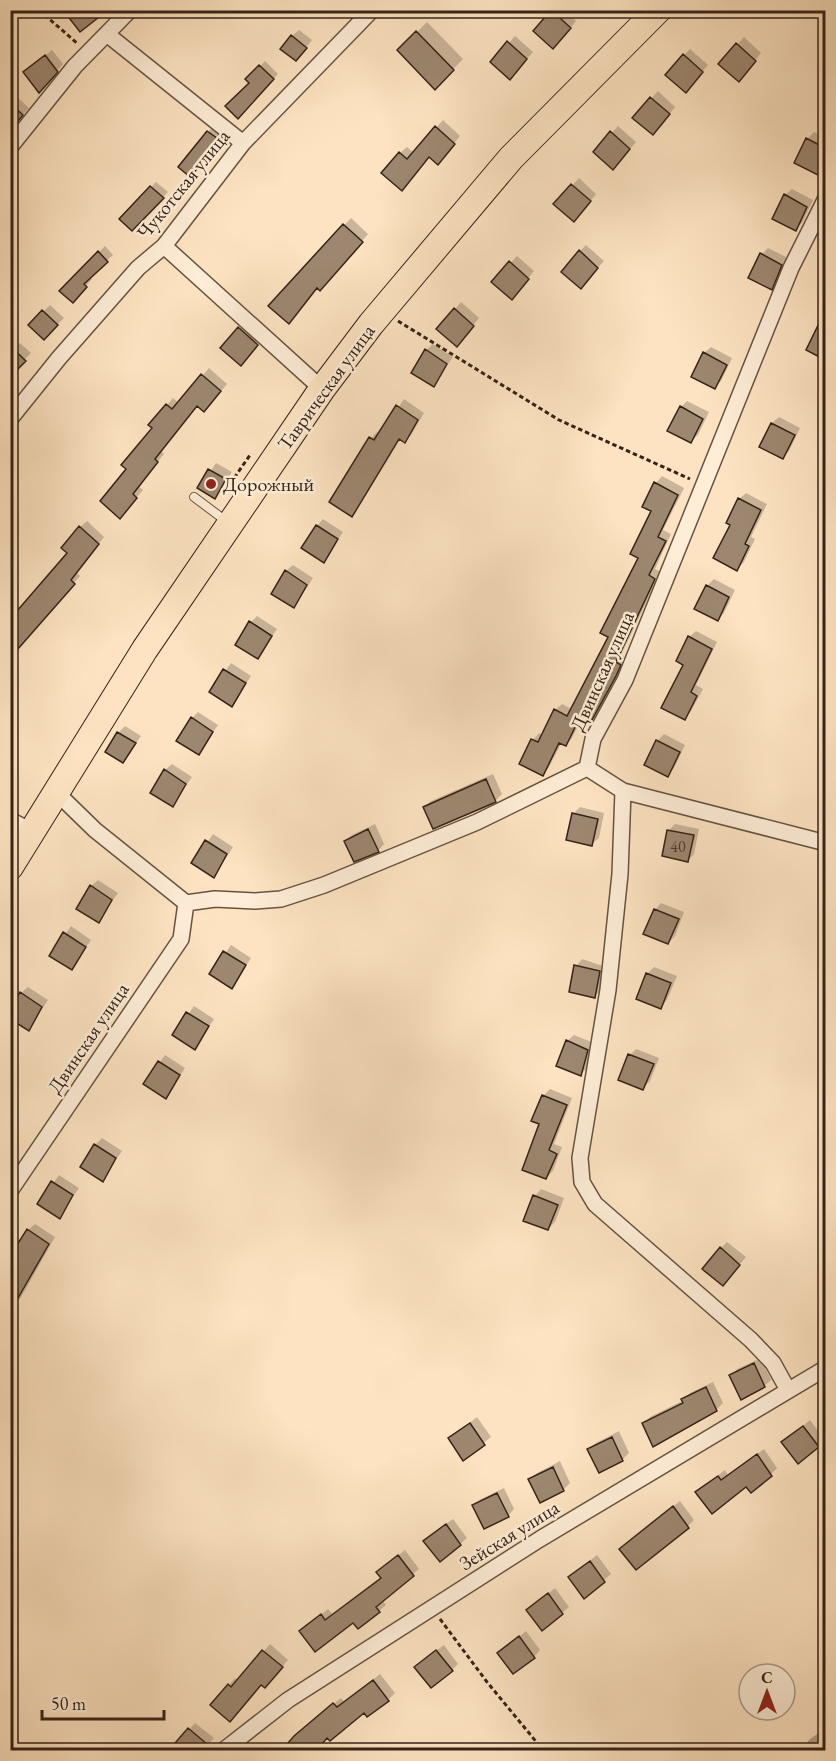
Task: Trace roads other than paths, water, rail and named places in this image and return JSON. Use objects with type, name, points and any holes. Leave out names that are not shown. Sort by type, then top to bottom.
[{"type":"main road","name":"Таврическая улица","points":[[10,867],[21,825],[57,793],[146,649],[322,389],[371,324],[511,158],[658,10]]},
{"type":"street","points":[[10,147],[75,66],[129,10]]},
{"type":"street","name":"Чукотская улица","points":[[10,419],[59,358],[138,268],[164,246],[243,143],[372,10]]},
{"type":"street","points":[[108,34],[243,143]]},
{"type":"street","name":"Двинская улица","points":[[587,768],[593,739],[625,680],[791,268],[825,198]]},
{"type":"street","points":[[164,246],[322,389]]},
{"type":"street","points":[[57,793],[95,830],[186,903],[215,899],[255,901],[281,899],[314,888],[477,822],[587,768],[623,791],[825,843]]},
{"type":"street","points":[[623,791],[620,874],[608,990],[580,1158],[582,1182],[595,1204],[751,1340],[773,1363],[788,1390]]},
{"type":"street","name":"Двинская улица","points":[[10,1191],[181,939],[186,903]]},
{"type":"street","name":"Зейская улица","points":[[224,1750],[288,1700],[432,1608],[560,1527],[825,1368]]},
{"type":"lane","points":[[194,497],[230,524]]},
{"type":"waterway","points":[[819,1750],[826,1745]]},
{"type":"place","name":"Дорожный","points":[[211,484]]}]
